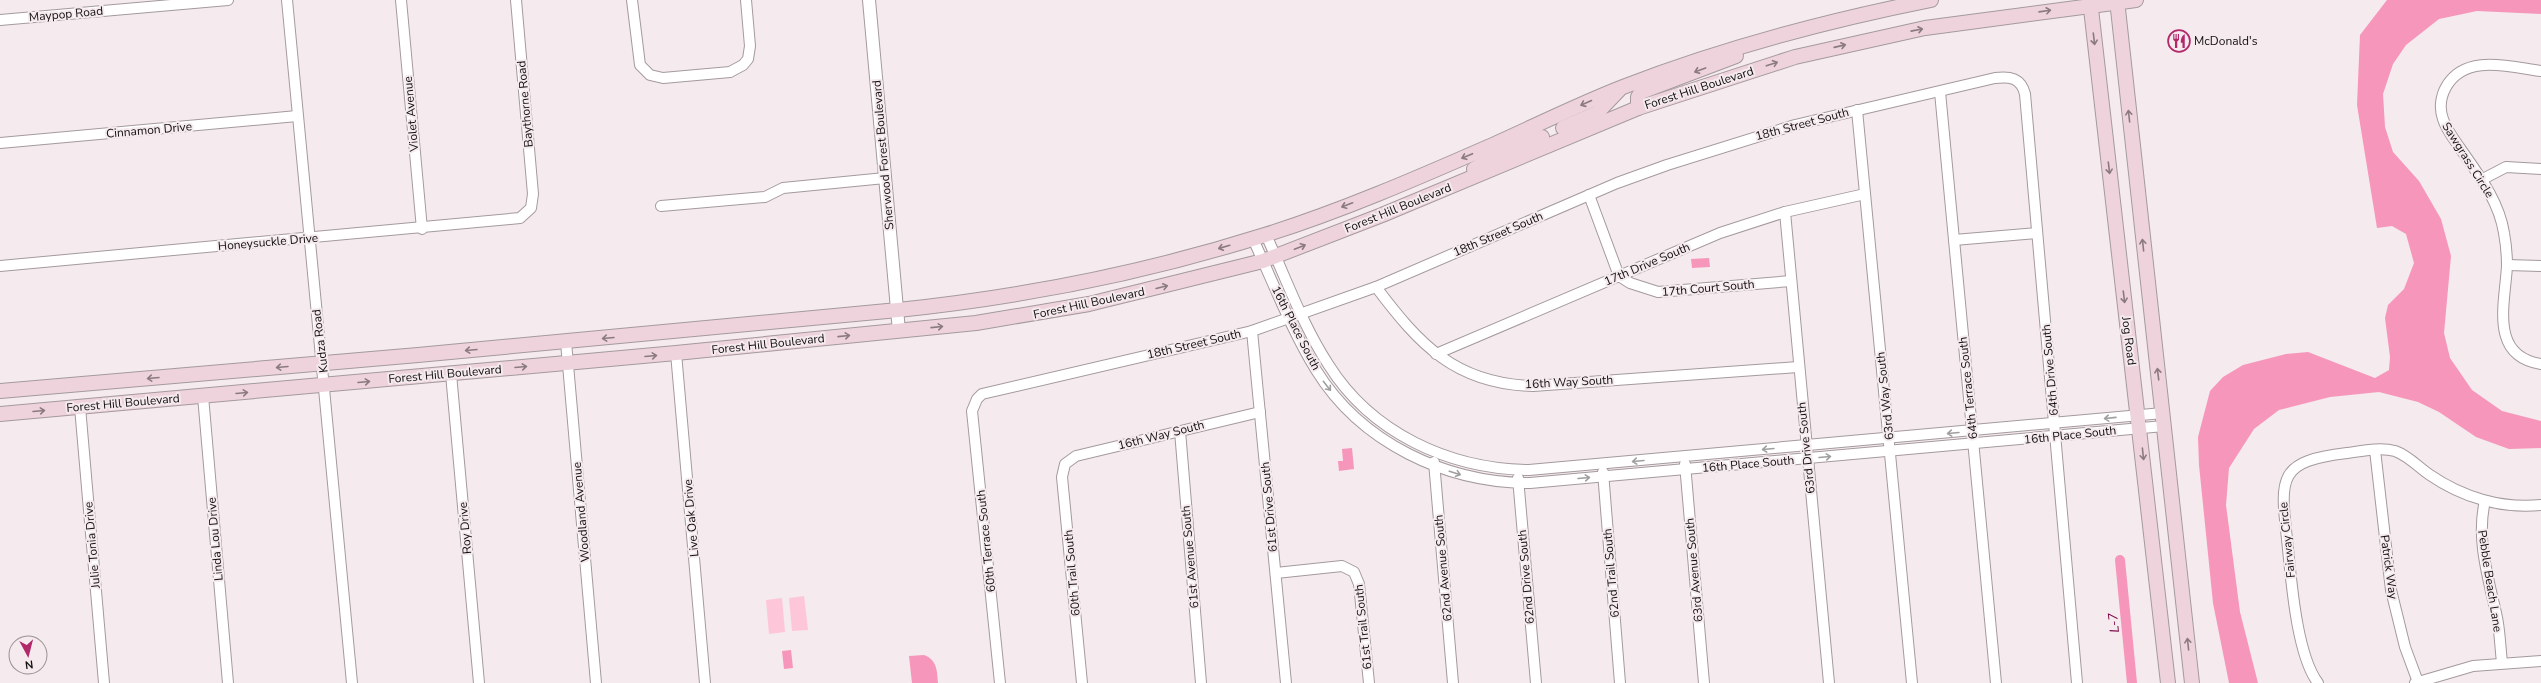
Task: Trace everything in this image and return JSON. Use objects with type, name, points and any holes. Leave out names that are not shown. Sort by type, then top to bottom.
[{"type":"main road","name":"Forest Hill Boulevard","points":[[0,391],[566,342],[898,310],[977,301],[1082,283],[1135,272],[1266,235],[1382,192],[1622,88],[1695,61],[1847,17],[1931,0]]},
{"type":"main road","name":"Forest Hill Boulevard","points":[[0,414],[325,386],[676,353],[976,323],[1044,312],[1142,292],[1270,259],[1460,183],[1638,108],[1795,57],[1878,37],[1924,28],[2090,3],[2136,0]]},
{"type":"main road","name":"Jog Road","points":[[2117,1],[2192,683]]},
{"type":"main road","name":"Jog Road","points":[[2090,3],[2168,683]]},
{"type":"main road","points":[[1638,108],[1638,97],[1641,92],[1724,62],[1788,33]]},
{"type":"main road","points":[[1460,183],[1464,175],[1492,158],[1598,113],[1622,88]]},
{"type":"street","name":"Maypop Road","points":[[0,20],[164,3],[228,0]]},
{"type":"street","name":"Kudza Road","points":[[287,0],[308,239],[321,364],[325,386],[352,683]]},
{"type":"street","name":"Violet Avenue","points":[[401,0],[422,229]]},
{"type":"street","name":"Baythorne Road","points":[[516,0],[533,194],[530,208]]},
{"type":"street","points":[[632,0],[637,58],[640,65],[650,75],[663,78],[730,72],[743,65],[748,59],[750,46],[746,0]]},
{"type":"street","name":"Sherwood Forest Boulevard","points":[[869,0],[899,330]]},
{"type":"street","name":"Sawgrass Circle","points":[[2541,71],[2480,65],[2459,72],[2445,89],[2441,110],[2444,124],[2481,180],[2500,216],[2507,248],[2503,319],[2504,333],[2515,352],[2527,360],[2541,364]]},
{"type":"street","name":"18th Street South","points":[[977,399],[988,392],[1252,331],[1376,287],[1589,195],[1667,165],[1727,145],[1857,110],[1940,92],[1995,78],[2008,76],[2020,82]]},
{"type":"street","name":"64th Drive South","points":[[2020,82],[2025,94],[2077,683]]},
{"type":"street","name":"64th Terrace South","points":[[1940,92],[1996,683]]},
{"type":"street","name":"63rd Way South","points":[[1857,110],[1890,438],[1912,683]]},
{"type":"street","name":"Cinnamon Drive","points":[[0,143],[297,116]]},
{"type":"street","points":[[2481,180],[2506,167],[2541,168]]},
{"type":"street","points":[[661,206],[765,197],[783,188],[885,178]]},
{"type":"street","name":"17th Drive South","points":[[1436,354],[1720,233],[1784,212],[1865,194]]},
{"type":"street","points":[[1589,195],[1619,276]]},
{"type":"street","name":"Honeysuckle Drive","points":[[0,266],[513,220],[526,214],[530,208]]},
{"type":"street","name":"63rd Drive South","points":[[1784,212],[1829,683]]},
{"type":"street","points":[[1954,240],[2037,233]]},
{"type":"street","name":"16th Place South","points":[[1266,235],[1270,259],[1289,318],[1316,370],[1349,411],[1378,436],[1401,451],[1435,466],[1490,481],[1518,483],[1603,477],[2056,437],[2163,419]]},
{"type":"street","name":"16th Place South","points":[[1253,239],[1270,259],[1301,313],[1327,363],[1359,402],[1386,425],[1434,452],[1466,463],[1517,470],[1602,464],[2055,424],[2139,422]]},
{"type":"street","points":[[2507,265],[2541,266]]},
{"type":"street","name":"17th Court South","points":[[1619,276],[1644,289],[1658,292],[1791,281]]},
{"type":"street","name":"16th Way South","points":[[1376,287],[1405,325],[1436,354],[1450,364],[1484,378],[1526,386],[1798,367]]},
{"type":"street","name":"61st Drive South","points":[[1252,331],[1286,683]]},
{"type":"street","name":"Woodland Avenue","points":[[566,342],[596,683]]},
{"type":"street","name":"Live Oak Drive","points":[[676,353],[705,683]]},
{"type":"street","name":"Roy Drive","points":[[451,374],[478,683]]},
{"type":"street","name":"Linda Lou Drive","points":[[203,396],[228,683]]},
{"type":"street","name":"60th Terrace South","points":[[977,399],[972,411],[1000,683]]},
{"type":"street","points":[[1349,411],[1359,402]]},
{"type":"street","name":"Julie Tonia Drive","points":[[80,407],[104,683]]},
{"type":"street","name":"16th Way South","points":[[1066,464],[1076,456],[1260,412]]},
{"type":"street","name":"61st Avenue South","points":[[1180,431],[1201,683]]},
{"type":"street","name":"Fairway Circle","points":[[2318,683],[2311,672],[2296,610],[2283,502],[2284,488],[2294,469],[2306,460],[2320,456],[2375,450],[2389,450],[2403,454],[2439,482],[2458,492],[2486,501],[2521,506],[2541,505]]},
{"type":"street","name":"Patrick Way","points":[[2375,450],[2391,590],[2416,682]]},
{"type":"street","name":"62nd Avenue South","points":[[1434,452],[1453,683]]},
{"type":"street","name":"63rd Avenue South","points":[[1685,456],[1704,683]]},
{"type":"street","name":"60th Trail South","points":[[1066,464],[1062,476],[1082,683]]},
{"type":"street","name":"62nd Trail South","points":[[1602,464],[1620,683]]},
{"type":"street","name":"62nd Drive South","points":[[1517,470],[1536,683]]},
{"type":"street","name":"Pebble Beach Lane","points":[[2486,501],[2481,528],[2487,574],[2497,615],[2502,662]]},
{"type":"street","name":"61st Trail South","points":[[1276,574],[1342,566],[1354,572],[1359,584],[1369,683]]},
{"type":"street","points":[[2416,682],[2473,666],[2502,662],[2541,661]]},
{"type":"shaded area","points":[[2387,0],[2541,0],[2541,14],[2477,11],[2439,19],[2406,45],[2393,64],[2383,94],[2385,127],[2393,152],[2419,181],[2441,219],[2451,256],[2444,333],[2450,358],[2472,390],[2502,411],[2541,421],[2541,448],[2509,449],[2476,437],[2439,412],[2418,402],[2379,392],[2330,397],[2279,410],[2254,429],[2229,468],[2226,505],[2240,612],[2258,683],[2229,683],[2213,603],[2199,465],[2198,437],[2210,391],[2223,377],[2243,365],[2286,354],[2308,352],[2375,378],[2389,370],[2390,357],[2385,318],[2388,305],[2404,289],[2414,263],[2406,234],[2392,226],[2377,228],[2357,105],[2360,35]]},
{"type":"shaded area","points":[[1709,258],[1710,267],[1692,268],[1691,259]]},
{"type":"shaded area","points":[[1352,448],[1354,469],[1339,471],[1338,461],[1343,461],[1342,449]]},
{"type":"shaded area","points":[[804,596],[808,630],[792,631],[789,598]]},
{"type":"shaded area","points":[[782,598],[785,632],[769,634],[766,600]]},
{"type":"shaded area","points":[[791,650],[793,668],[784,669],[782,651]]},
{"type":"shaded area","points":[[924,655],[932,660],[936,666],[938,683],[912,683],[909,656]]},
{"type":"waterway","name":"L-7","points":[[2120,560],[2132,683]]},
{"type":"place","name":"McDonald's","points":[[2179,41]]}]
